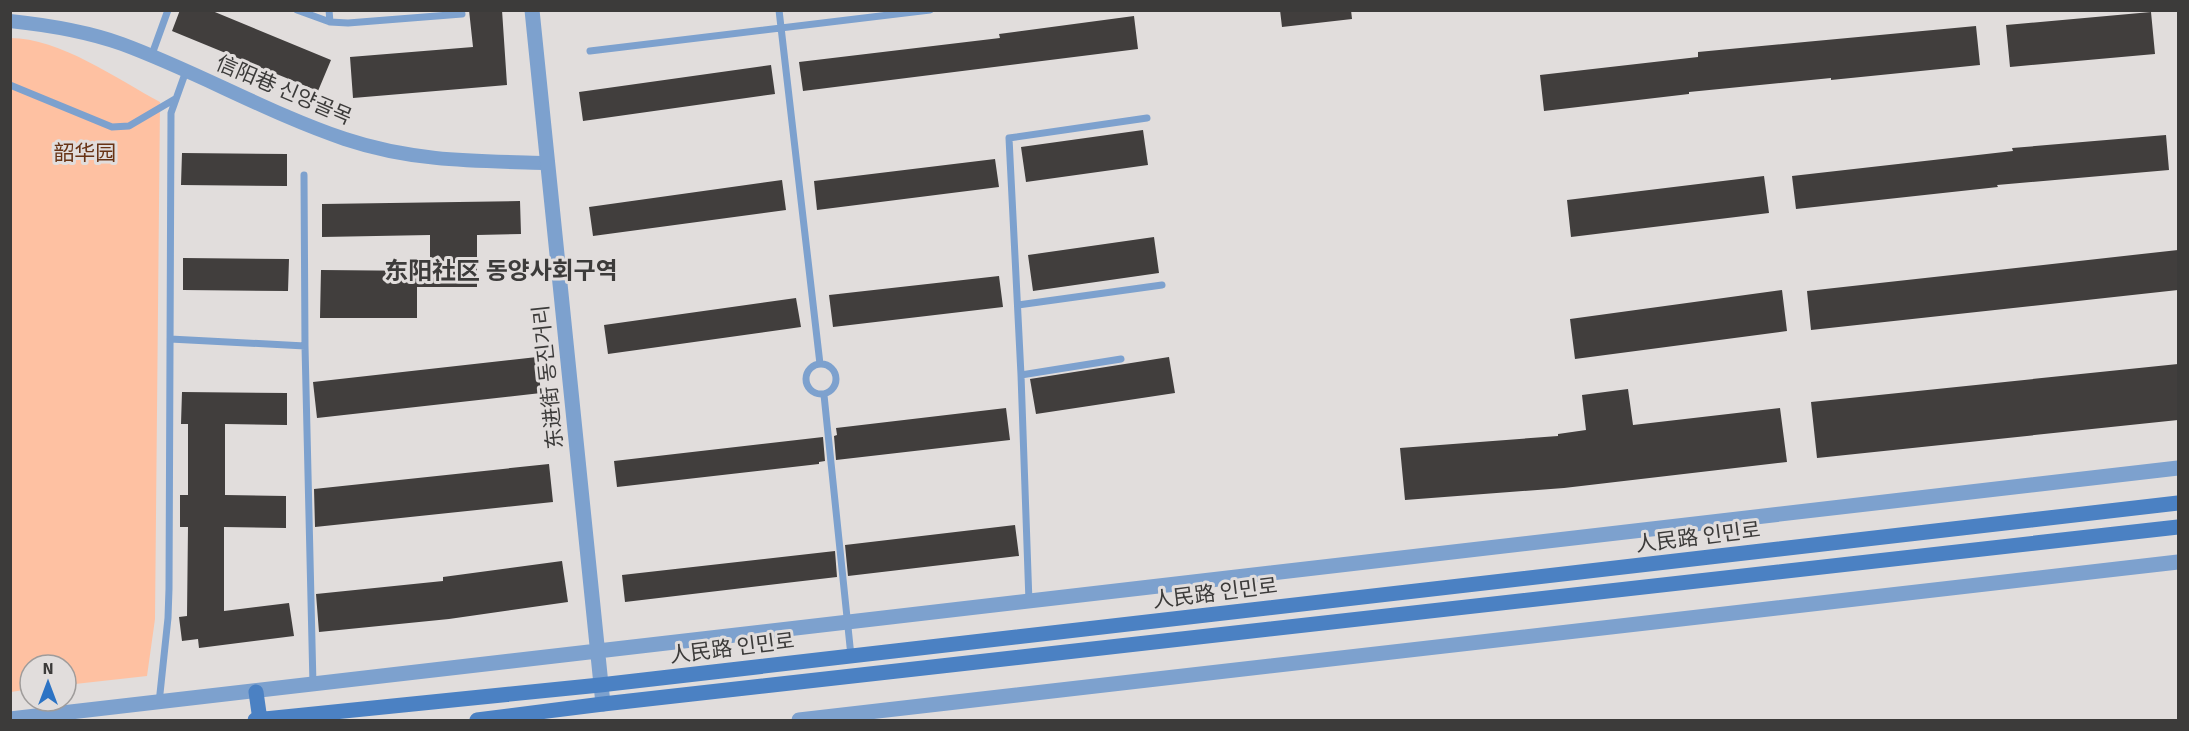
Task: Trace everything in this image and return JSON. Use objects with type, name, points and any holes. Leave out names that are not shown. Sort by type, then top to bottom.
[{"type":"main road","name":"人民路 인민로","points":[[257,720],[600,685],[2178,503]]},
{"type":"main road","name":"人民路 인민로","points":[[477,720],[2178,527]]},
{"type":"main road","points":[[256,692],[257,720]]},
{"type":"street","name":"东进街 동진거리","points":[[532,10],[603,704]]},
{"type":"street","name":"信阳巷 신양골목","points":[[10,21],[51,25],[121,44],[322,130],[393,153],[428,158],[548,163]]},
{"type":"street","points":[[10,719],[2178,468]]},
{"type":"street","points":[[799,720],[2178,561]]},
{"type":"lane","points":[[151,57],[168,10]]},
{"type":"lane","points":[[297,10],[330,22],[348,23],[462,14]]},
{"type":"lane","points":[[329,10],[330,22]]},
{"type":"lane","points":[[779,10],[820,364]]},
{"type":"lane","points":[[590,51],[930,10]]},
{"type":"lane","points":[[159,703],[169,589],[171,113],[186,71]]},
{"type":"lane","points":[[10,85],[112,127],[129,126],[176,99]]},
{"type":"lane","points":[[1029,602],[1009,138],[1147,118]]},
{"type":"lane","points":[[304,175],[305,346],[313,685]]},
{"type":"lane","points":[[1017,305],[1162,285]]},
{"type":"lane","points":[[170,339],[305,346]]},
{"type":"lane","points":[[1021,375],[1121,359]]},
{"type":"lane","points":[[820,364],[833,370],[836,380],[833,389],[824,394],[814,393],[806,382],[810,368],[820,364]]},
{"type":"lane","points":[[824,394],[851,656]]},
{"type":"green space","name":"韶华园","points":[[10,38],[29,40],[68,52],[160,102],[155,619],[147,676],[78,684],[78,653],[18,653],[18,691],[11,692]]},
{"type":"building","points":[[180,10],[210,10],[331,60],[318,91],[172,31]]},
{"type":"building","points":[[469,10],[502,10],[507,85],[353,98],[350,57],[473,47]]},
{"type":"building","points":[[1280,10],[1351,10],[1352,19],[1282,27]]},
{"type":"building","points":[[2151,12],[2155,54],[2010,67],[2006,25]]},
{"type":"building","points":[[1134,16],[1138,49],[803,91],[799,62],[1000,38],[999,34]]},
{"type":"building","points":[[1976,26],[1980,65],[1689,92],[1689,94],[1544,111],[1540,75],[1698,57],[1698,52]]},
{"type":"building","points":[[771,65],[775,94],[583,121],[579,92]]},
{"type":"building","points":[[1143,130],[1148,165],[1026,182],[1021,147]]},
{"type":"building","points":[[2166,135],[2169,170],[1997,185],[1998,187],[1796,209],[1792,176],[2013,151],[2012,148]]},
{"type":"building","points":[[182,153],[287,154],[287,186],[181,185]]},
{"type":"building","points":[[995,159],[999,187],[817,210],[814,181]]},
{"type":"building","points":[[1764,176],[1769,213],[1571,237],[1567,200]]},
{"type":"building","points":[[782,180],[786,210],[593,236],[589,207]]},
{"type":"building","points":[[520,201],[521,234],[477,235],[477,287],[417,287],[417,318],[320,318],[321,270],[430,271],[430,235],[322,237],[322,204]]},
{"type":"building","points":[[1154,237],[1159,273],[1033,291],[1028,255]]},
{"type":"building","points":[[2178,250],[2178,290],[1811,330],[1807,291]]},
{"type":"building","points":[[183,258],[289,259],[288,291],[183,290]]},
{"type":"building","points":[[999,276],[1003,307],[833,327],[829,295]]},
{"type":"building","points":[[1782,290],[1787,331],[1575,359],[1570,319]]},
{"type":"building","points":[[796,298],[801,327],[608,354],[604,325]]},
{"type":"building","points":[[537,357],[541,393],[317,418],[313,382]]},
{"type":"building","points":[[1169,357],[1175,393],[1036,414],[1030,379]]},
{"type":"building","points":[[2178,364],[2178,420],[1817,458],[1811,402]]},
{"type":"building","points":[[1628,389],[1633,425],[1780,408],[1787,462],[1564,488],[1405,500],[1400,448],[1558,436],[1558,434],[1586,430],[1582,395]]},
{"type":"building","points":[[182,392],[287,393],[287,425],[225,424],[225,495],[286,496],[286,528],[224,527],[224,611],[289,603],[294,636],[199,648],[198,639],[182,641],[179,617],[187,616],[188,527],[180,527],[180,495],[188,495],[188,424],[181,424]]},
{"type":"building","points":[[1006,408],[1010,440],[836,460],[834,436],[837,435],[836,428]]},
{"type":"building","points":[[823,437],[825,461],[819,464],[617,487],[614,461]]},
{"type":"building","points":[[549,464],[553,502],[315,527],[314,489]]},
{"type":"building","points":[[1015,525],[1019,556],[848,576],[845,545]]},
{"type":"building","points":[[835,551],[837,577],[625,602],[622,575]]},
{"type":"building","points":[[562,561],[568,602],[449,619],[319,632],[316,594],[443,581],[443,577]]},
{"type":"district","name":"东阳社区 동양사회구역","points":[[501,271]]}]
